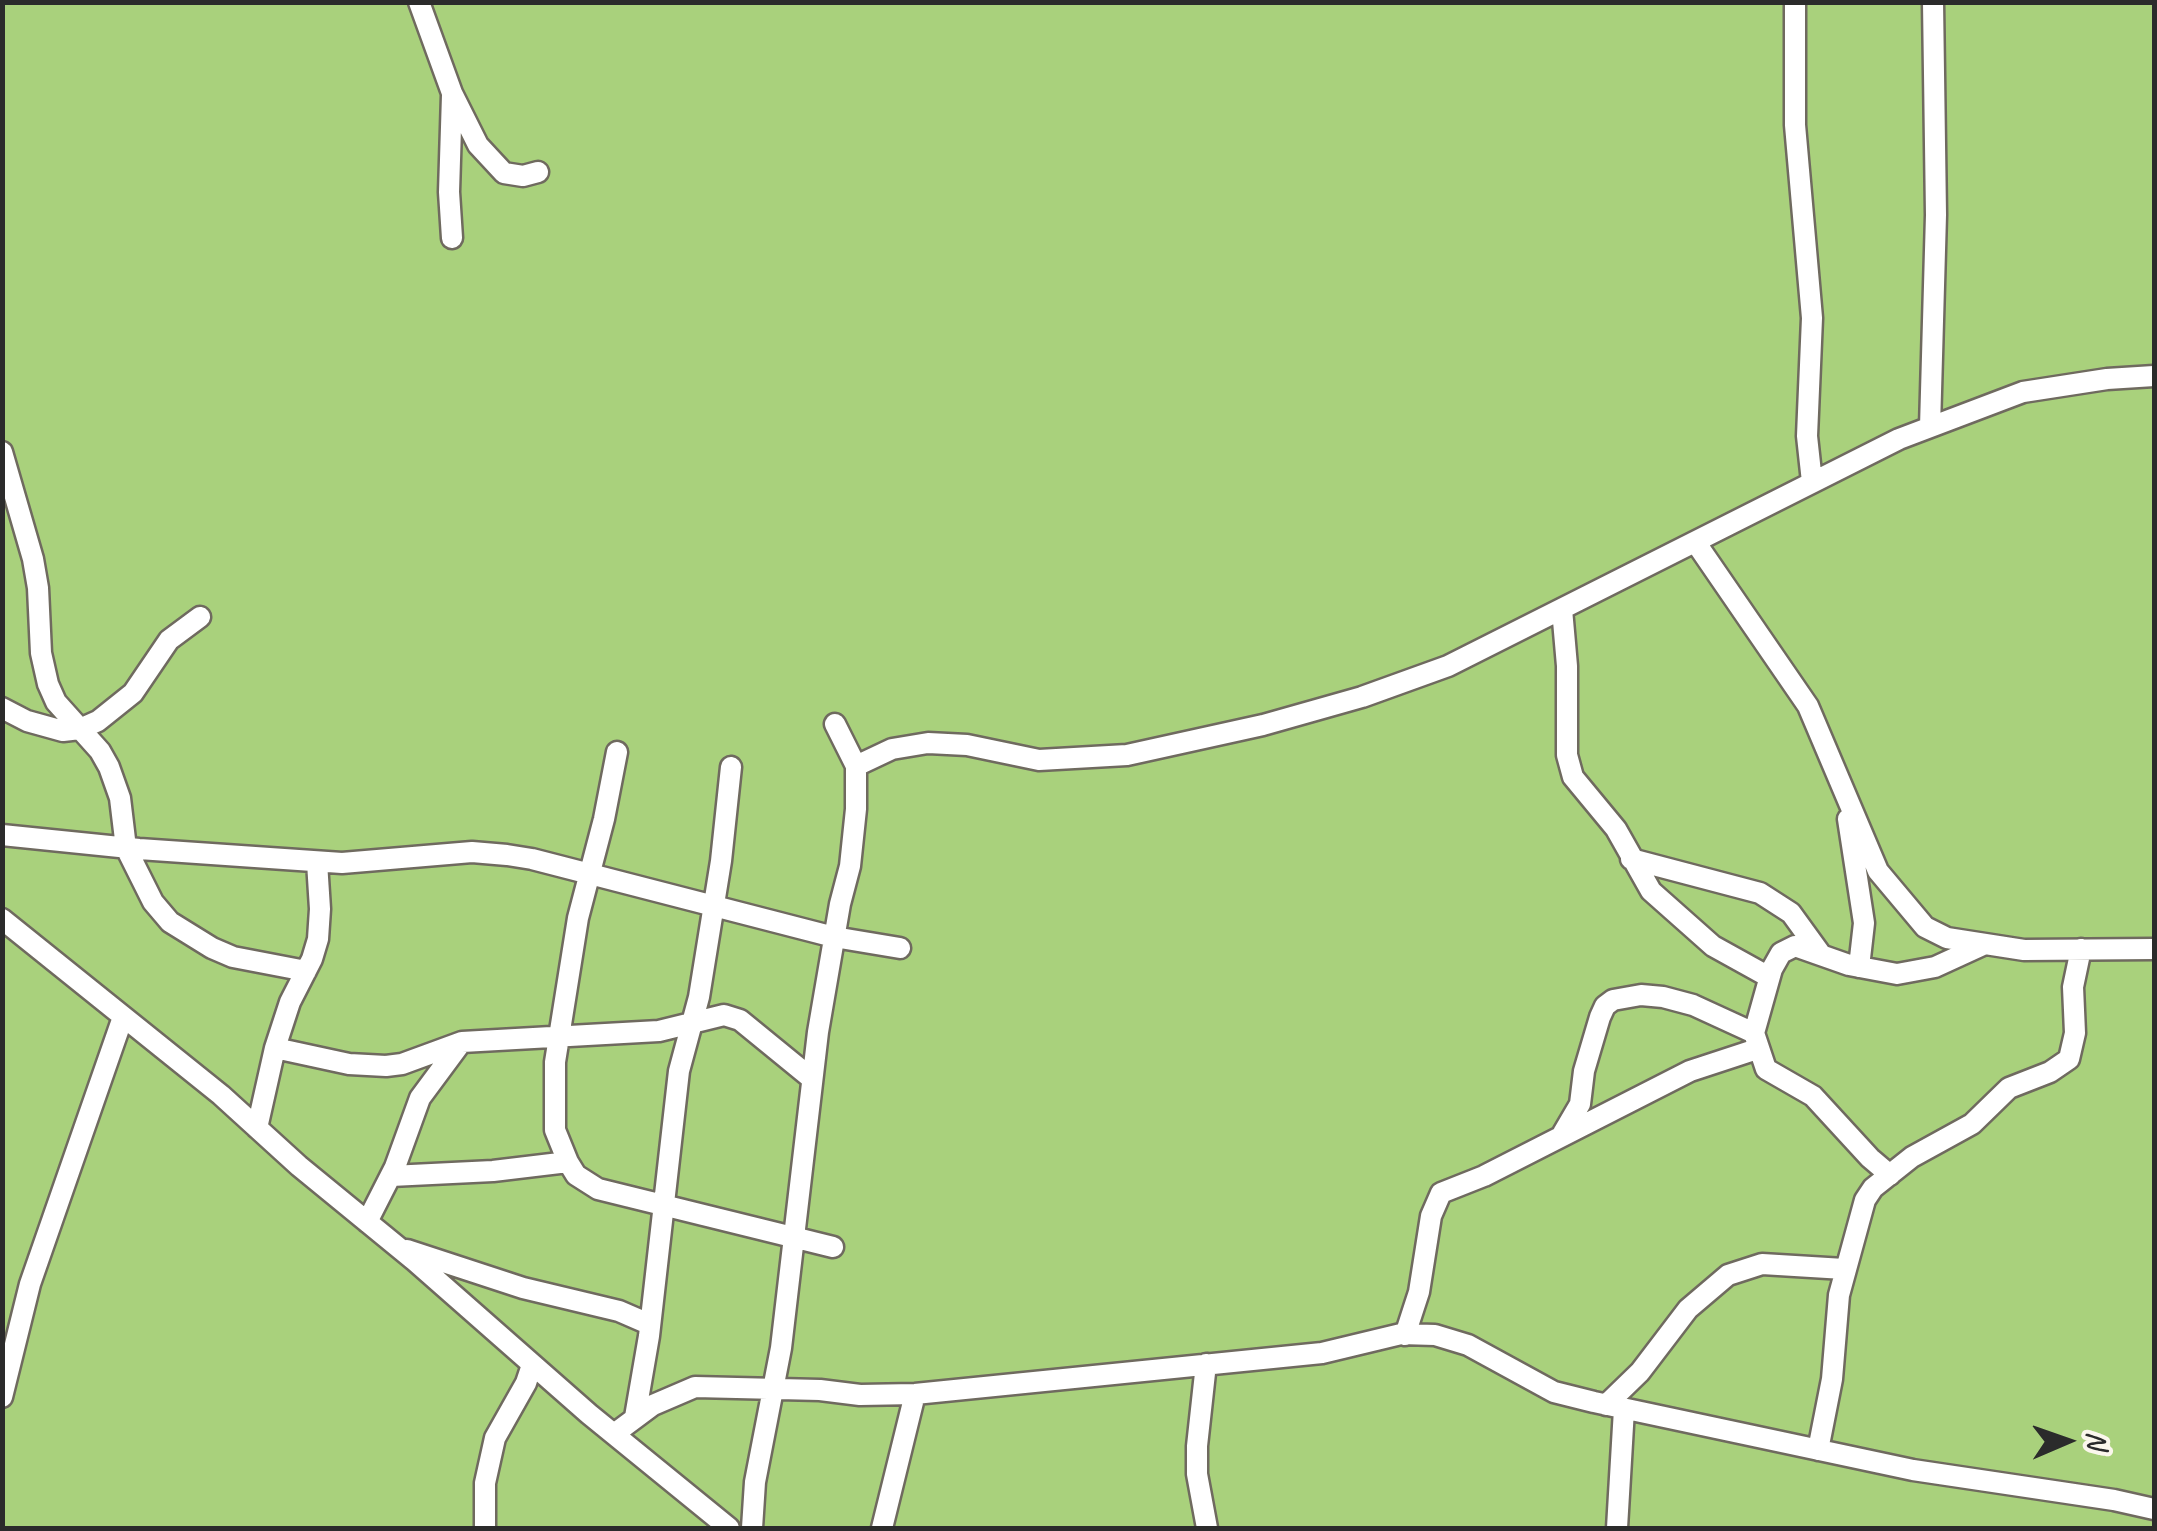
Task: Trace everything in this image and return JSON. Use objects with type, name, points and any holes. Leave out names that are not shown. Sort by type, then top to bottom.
[{"type":"street","points":[[420,2],[452,93],[478,145],[494,165],[512,176],[538,172]]},
{"type":"street","points":[[1795,2],[1795,125],[1812,318],[1807,436],[1812,482]]},
{"type":"street","points":[[1930,427],[1936,215],[1932,2]]},
{"type":"street","points":[[452,93],[448,159],[452,238]]},
{"type":"street","points":[[856,766],[892,749],[928,743],[967,744],[1017,758],[1062,761],[1126,754],[1307,714],[1448,666],[1812,482],[1930,427],[2023,392],[2154,376]]},
{"type":"street","points":[[2,452],[34,559],[41,653],[48,684],[56,702],[100,751],[116,782],[126,848],[153,902],[187,934],[232,956],[306,971]]},
{"type":"street","points":[[1696,542],[1808,706],[1878,871],[1926,926],[1947,938],[2052,952],[2154,950]]},
{"type":"street","points":[[1562,609],[1569,766],[1573,777],[1616,829],[1651,891],[1713,946],[1769,977]]},
{"type":"street","points":[[2,708],[44,727],[80,729],[98,721],[133,693],[170,640],[200,618]]},
{"type":"street","points":[[752,1528],[755,1482],[774,1388],[812,1078],[834,937],[850,866],[856,809],[856,766],[835,724]]},
{"type":"street","points":[[616,752],[578,918],[558,1037],[555,1130],[568,1162],[576,1175],[598,1189],[834,1247]]},
{"type":"street","points":[[636,1416],[679,1071],[693,1021],[714,904],[731,767]]},
{"type":"street","points":[[1844,792],[1864,922],[1858,967]]},
{"type":"street","points":[[2,835],[342,864],[472,852],[532,858],[834,937],[900,948]]},
{"type":"street","points":[[1631,859],[1760,893],[1791,914],[1820,952]]},
{"type":"street","points":[[257,1128],[275,1048],[318,939],[317,862]]},
{"type":"street","points":[[2,919],[257,1128],[532,1365],[730,1528]]},
{"type":"street","points":[[1755,1041],[1769,977],[1776,960],[1787,948],[1800,946],[1858,967],[1897,974],[1922,971],[1985,944]]},
{"type":"street","points":[[1818,1450],[1830,1394],[1833,1340],[1844,1269],[1864,1200],[1931,1144],[1972,1124],[2009,1088],[2050,1072],[2069,1059],[2075,1033],[2072,986],[2081,949]]},
{"type":"street","points":[[1562,1134],[1580,1104],[1584,1071],[1605,1006],[1641,994],[1693,1005],[1755,1041],[1771,1074],[1813,1096],[1890,1175]]},
{"type":"street","points":[[275,1048],[348,1064],[386,1066],[462,1042],[659,1031],[724,1015],[740,1020],[812,1078]]},
{"type":"street","points":[[2,1398],[8,1350],[123,1017]]},
{"type":"street","points":[[1405,1334],[1419,1292],[1431,1216],[1445,1190],[1484,1176],[1755,1041]]},
{"type":"street","points":[[367,1222],[391,1176],[420,1098],[462,1042]]},
{"type":"street","points":[[391,1176],[493,1171],[568,1162]]},
{"type":"street","points":[[400,1248],[523,1288],[619,1311],[649,1324]]},
{"type":"street","points":[[1617,1528],[1615,1407],[1688,1309],[1728,1275],[1762,1264],[1844,1269]]},
{"type":"street","points":[[614,1434],[636,1416],[690,1388],[916,1394],[1322,1353],[1405,1334],[1452,1339],[1554,1392],[1615,1407],[1913,1470],[2154,1509]]},
{"type":"street","points":[[1206,1364],[1197,1446],[1207,1528]]},
{"type":"street","points":[[485,1528],[486,1483],[495,1438],[532,1365]]},
{"type":"street","points":[[882,1528],[916,1394]]},
{"type":"green space","points":[[3,3],[2154,3],[2154,1528],[3,1528]]}]
